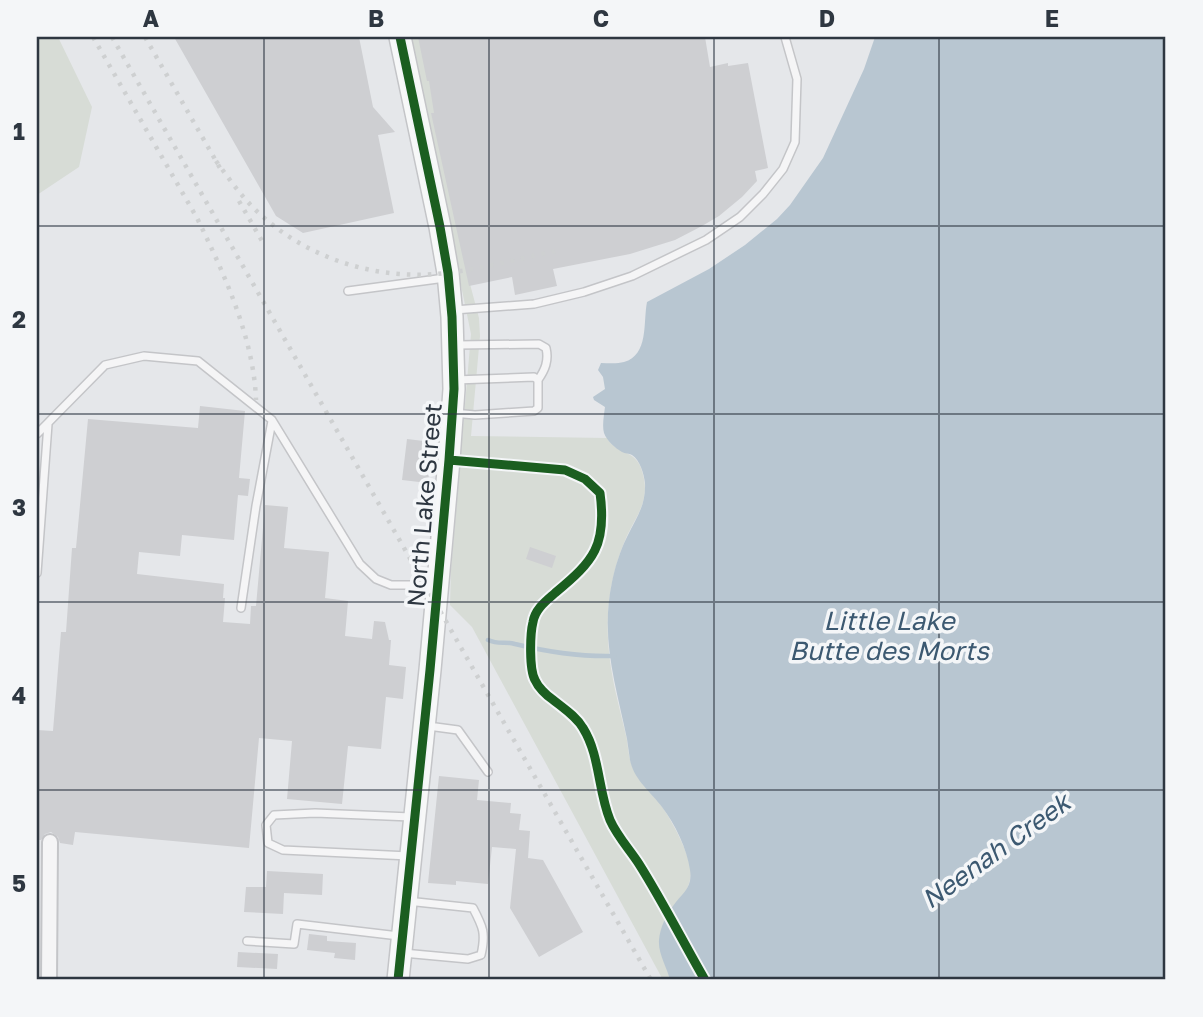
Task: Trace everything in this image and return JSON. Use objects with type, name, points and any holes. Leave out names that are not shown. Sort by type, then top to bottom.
[{"type":"main road","name":"North Lake Street","points":[[398,980],[438,585],[454,380],[449,278],[400,37]]},
{"type":"street","points":[[49,980],[43,882],[50,842]]},
{"type":"lane","points":[[452,310],[534,304],[584,292],[632,276],[682,252],[706,240],[740,217],[764,194],[783,169],[795,142],[796,79],[785,37]]},
{"type":"lane","points":[[348,291],[449,278]]},
{"type":"lane","points":[[453,345],[539,344],[546,348],[548,356],[545,370],[538,380],[538,408],[534,411],[475,415],[453,413]]},
{"type":"lane","points":[[37,434],[105,365],[144,356],[198,361],[272,421],[360,564],[376,579],[391,585],[438,585]]},
{"type":"lane","points":[[454,380],[534,377],[538,380]]},
{"type":"lane","points":[[241,608],[272,421]]},
{"type":"lane","points":[[37,573],[48,423]]},
{"type":"lane","points":[[424,726],[458,730],[488,772]]},
{"type":"lane","points":[[411,856],[283,850],[268,843],[267,825],[274,815],[315,813],[415,817]]},
{"type":"lane","points":[[247,941],[294,944],[297,924],[468,959],[481,955],[484,927],[473,908],[407,901]]},
{"type":"shaded area","points":[[37,37],[58,37],[92,107],[79,167],[37,195]]},
{"type":"shaded area","points":[[410,37],[422,37],[479,318],[480,336],[471,436],[607,438],[615,447],[634,458],[641,468],[644,497],[613,577],[608,612],[608,641],[614,684],[632,766],[671,822],[690,864],[689,884],[683,896],[668,971],[670,980],[663,980],[472,627],[450,605],[471,334]]},
{"type":"water","name":"Little Lake Butte des Morts","points":[[875,37],[1166,37],[1166,980],[670,980],[661,955],[659,940],[662,926],[688,886],[690,870],[683,845],[671,821],[632,767],[614,681],[608,623],[612,582],[624,542],[642,505],[645,483],[637,460],[614,446],[604,433],[605,407],[593,397],[605,389],[603,377],[598,370],[601,363],[624,362],[638,352],[643,337],[647,302],[709,269],[745,245],[790,205],[823,158],[864,69]]},
{"type":"building","points":[[174,37],[359,37],[373,107],[395,132],[378,135],[394,213],[303,233],[276,216]]},
{"type":"building","points":[[418,37],[705,37],[710,67],[748,63],[768,168],[755,171],[757,181],[719,216],[675,240],[630,254],[553,269],[557,286],[515,295],[512,277],[469,286],[431,113],[434,113],[429,81]]},
{"type":"building","points":[[200,406],[245,411],[239,478],[250,479],[248,496],[238,495],[234,540],[182,535],[180,556],[139,552],[137,574],[224,584],[223,622],[250,624],[251,606],[256,606],[265,505],[288,507],[284,548],[329,552],[325,598],[348,601],[345,636],[372,639],[374,621],[385,622],[391,640],[389,665],[406,667],[403,699],[386,697],[381,749],[348,746],[342,804],[287,799],[292,741],[259,738],[249,848],[75,832],[73,845],[60,843],[58,837],[51,832],[37,840],[37,730],[53,731],[61,632],[66,632],[72,548],[76,548],[88,419],[198,428]]},
{"type":"building","points":[[407,439],[432,442],[428,483],[402,480]]},
{"type":"building","points":[[530,547],[556,556],[552,568],[526,559]]},
{"type":"building","points":[[439,776],[479,780],[477,800],[511,803],[510,813],[521,814],[519,830],[530,831],[528,858],[543,860],[583,932],[539,957],[510,908],[516,849],[492,847],[488,884],[456,881],[456,885],[428,883]]},
{"type":"building","points":[[267,871],[323,874],[322,895],[284,893],[283,914],[244,912],[246,887],[266,887]]},
{"type":"building","points":[[309,934],[327,936],[327,941],[356,943],[355,960],[334,958],[335,953],[307,950]]},
{"type":"building","points":[[238,952],[278,954],[277,969],[237,967]]},
{"type":"waterway","points":[[488,640],[564,653],[614,656]]},
{"type":"railway","points":[[93,37],[197,218],[217,261],[244,330],[256,400]]},
{"type":"railway","points":[[112,37],[651,980]]},
{"type":"railway","points":[[145,37],[220,168]]},
{"type":"railway","points":[[216,161],[248,202],[279,230],[320,253],[364,269],[411,275],[435,274],[480,268],[556,251]]},
{"type":"railway","points":[[239,201],[262,241]]},
{"type":"cycle path","points":[[398,980],[430,670],[454,389],[448,273],[400,37]]},
{"type":"cycle path","points":[[449,460],[565,470],[585,479],[600,493],[601,526],[595,550],[579,571],[538,609],[534,617],[531,643],[533,675],[542,691],[573,716],[583,728],[593,750],[610,820],[648,878],[705,980]]},
{"type":"water label","name":"Neenah Creek","points":[[996,851]]}]
